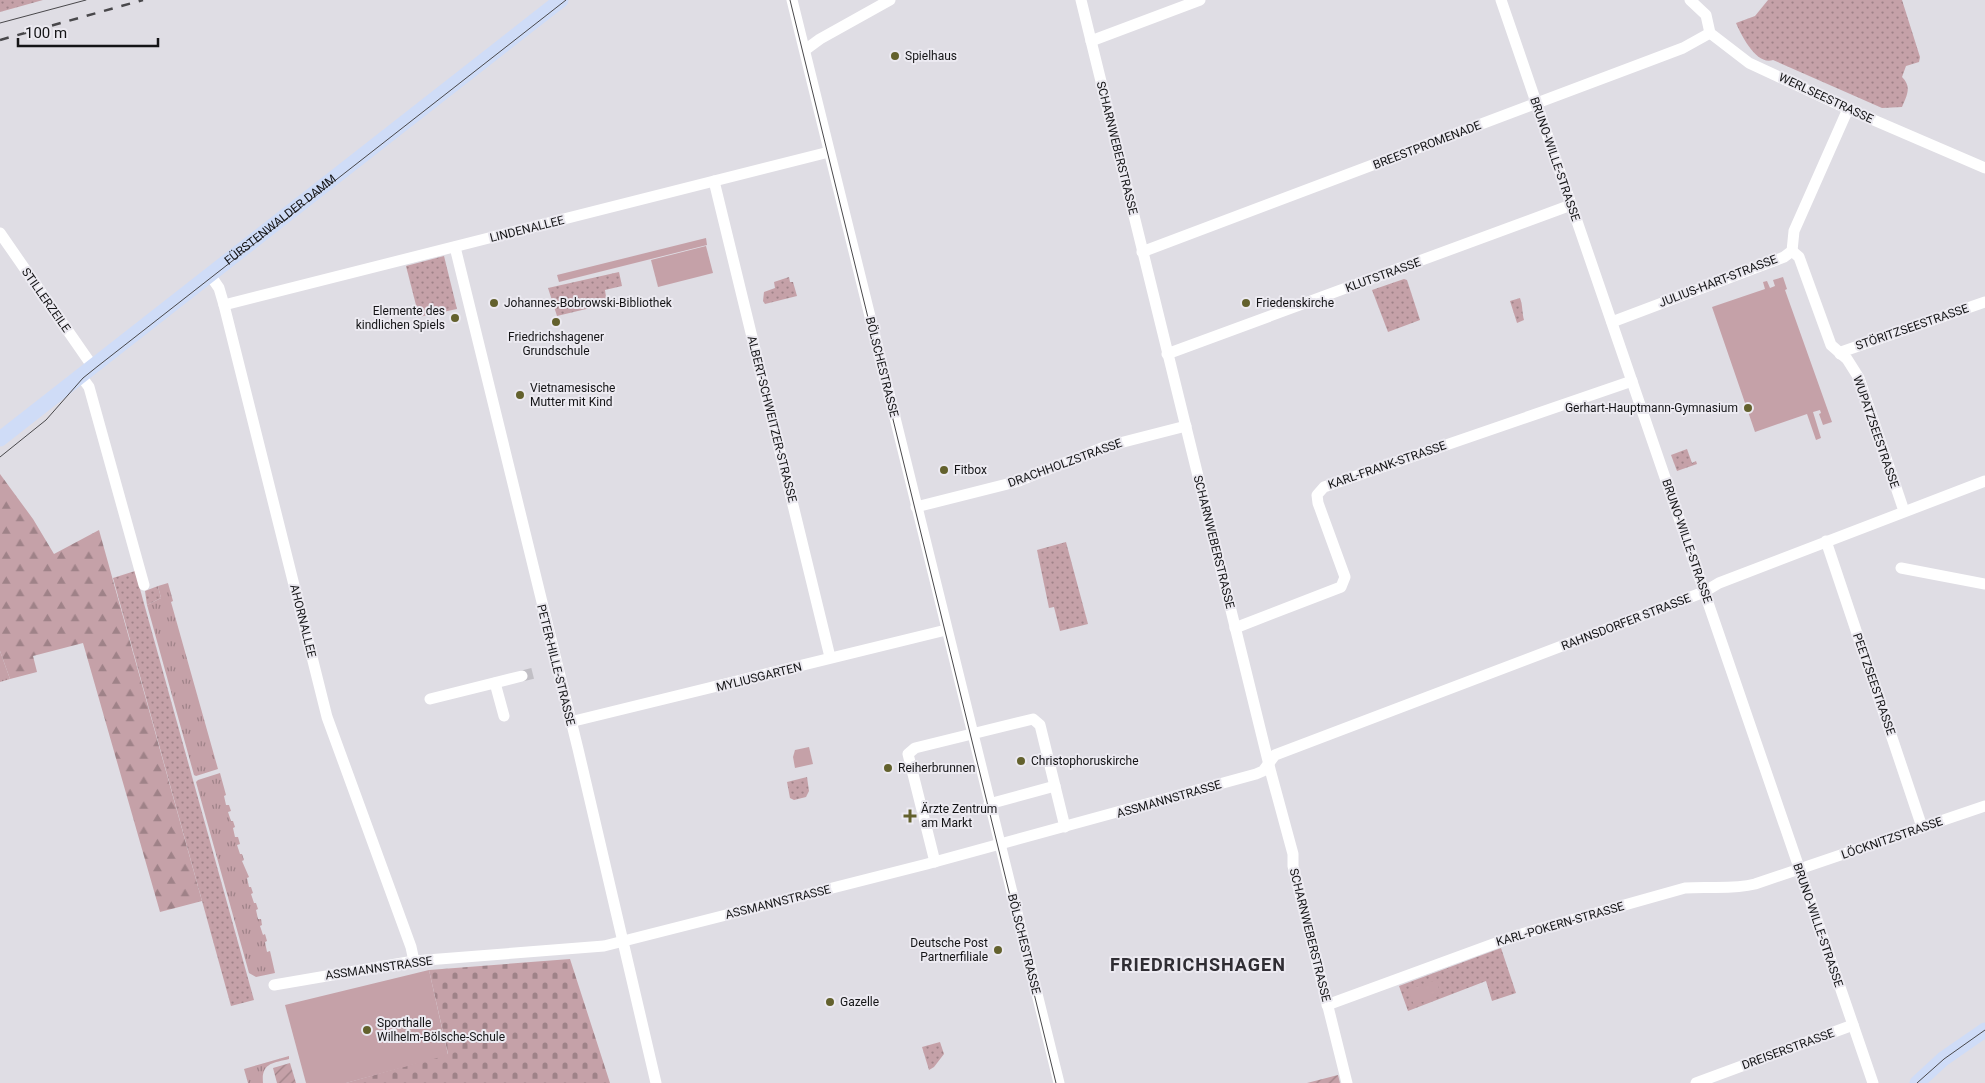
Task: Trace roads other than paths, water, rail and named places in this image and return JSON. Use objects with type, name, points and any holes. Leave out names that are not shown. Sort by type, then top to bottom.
[{"type":"main road","name":"FÜRSTENWALDER DAMM","points":[[0,439],[561,0]]},
{"type":"main road","points":[[1917,1083],[1943,1059],[1985,1030]]},
{"type":"street","name":"BÖLSCHESTRASSE","points":[[792,0],[1059,1083]]},
{"type":"street","points":[[805,50],[820,39],[890,0]]},
{"type":"street","name":"SCHARNWEBERSTRASSE","points":[[1081,0],[1235,628],[1293,854],[1293,866],[1347,1083]]},
{"type":"street","points":[[1091,41],[1200,0]]},
{"type":"street","name":"BRUNO-WILLE-STRASSE","points":[[1502,0],[1536,104],[1873,1083]]},
{"type":"street","points":[[1690,0],[1706,14],[1710,33]]},
{"type":"street","name":"BREESTPROMENADE","points":[[1142,252],[1683,48],[1710,33]]},
{"type":"street","name":"WERLSEESTRASSE","points":[[1710,33],[1750,63],[1848,109],[1985,168]]},
{"type":"street","name":"JULIUS-HART-STRASSE","points":[[1612,322],[1784,257],[1792,251],[1794,231],[1848,109]]},
{"type":"street","name":"LINDENALLEE","points":[[224,305],[829,152]]},
{"type":"street","name":"ALBERT-SCHWEITZER-STRASSE","points":[[714,181],[830,657]]},
{"type":"street","name":"KLUTSTRASSE","points":[[1167,354],[1571,205]]},
{"type":"street","name":"STILLERZEILE","points":[[0,233],[87,372],[89,387],[144,585]]},
{"type":"street","name":"PETER-HILLE-STRASSE","points":[[455,246],[656,1083]]},
{"type":"street","name":"WUPATZSEESTRASSE","points":[[1792,251],[1799,257],[1831,344],[1851,364],[1859,378],[1904,511]]},
{"type":"street","name":"AHORNALLEE","points":[[210,275],[219,288],[224,305],[327,717],[411,947],[414,961]]},
{"type":"street","name":"STÖRITZSEESTRASSE","points":[[1840,354],[1985,302]]},
{"type":"street","name":"KARL-FRANK-STRASSE","points":[[1235,628],[1341,587],[1344,583],[1345,577],[1318,503],[1317,494],[1324,487],[1632,381]]},
{"type":"street","name":"DRACHHOLZSTRASSE","points":[[916,507],[1019,480],[1121,442],[1186,426]]},
{"type":"street","name":"RAHNSDORFER STRASSE","points":[[1269,764],[1275,755],[1704,592],[1719,583],[1985,481]]},
{"type":"street","name":"PEETZSEESTRASSE","points":[[1826,541],[1922,827]]},
{"type":"street","points":[[1902,568],[1985,584]]},
{"type":"street","name":"MYLIUSGARTEN","points":[[570,722],[814,664],[830,657],[946,630]]},
{"type":"street","points":[[430,699],[522,676]]},
{"type":"street","points":[[495,683],[504,716]]},
{"type":"street","points":[[935,862],[908,754],[916,748],[1033,719],[1040,725],[1065,827]]},
{"type":"street","name":"ASSMANNSTRASSE","points":[[274,985],[414,961],[566,950],[623,942],[1065,827],[1256,774],[1263,771],[1269,764]]},
{"type":"street","points":[[989,804],[1055,786]]},
{"type":"street","name":"LÖCKNITZSTRASSE","points":[[1799,869],[1985,806]]},
{"type":"street","name":"KARL-POKERN-STRASSE","points":[[1327,1004],[1518,935],[1685,888],[1746,887],[1799,869]]},
{"type":"street","name":"DREISERSTRASSE","points":[[1696,1083],[1852,1025]]},
{"type":"tunnel","points":[[522,676],[538,672]]},
{"type":"tram line","points":[[0,23],[86,0]]},
{"type":"tram line","points":[[0,457],[46,420],[83,378],[566,0]]},
{"type":"tram line","points":[[790,0],[1056,1083]]},
{"type":"tram line","points":[[1917,1083],[1944,1059],[1985,1030]]},
{"type":"railway","points":[[0,40],[143,0]]},
{"type":"place","name":"Spielhaus","points":[[895,56]]},
{"type":"place","name":"Johannes-Bobrowski-Bibliothek","points":[[494,303]]},
{"type":"place","name":"Friedenskirche","points":[[1246,303]]},
{"type":"place","name":"Elemente des kindlichen Spiels","points":[[455,318]]},
{"type":"place","name":"Friedrichshagener Grundschule","points":[[556,322]]},
{"type":"place","name":"Vietnamesische Mutter mit Kind","points":[[520,395]]},
{"type":"place","name":"Gerhart-Hauptmann-Gymnasium","points":[[1748,408]]},
{"type":"place","name":"Fitbox","points":[[944,470]]},
{"type":"place","name":"Christophoruskirche","points":[[1021,761]]},
{"type":"place","name":"Reiherbrunnen","points":[[888,768]]},
{"type":"place","name":"Ärzte Zentrum am Markt","points":[[910,816]]},
{"type":"place","name":"Deutsche Post Partnerfiliale","points":[[998,950]]},
{"type":"place","name":"Gazelle","points":[[830,1002]]},
{"type":"place","name":"Sporthalle Wilhelm-Bölsche-Schule","points":[[367,1030]]},
{"type":"district","name":"FRIEDRICHSHAGEN","points":[[1198,965]]}]
